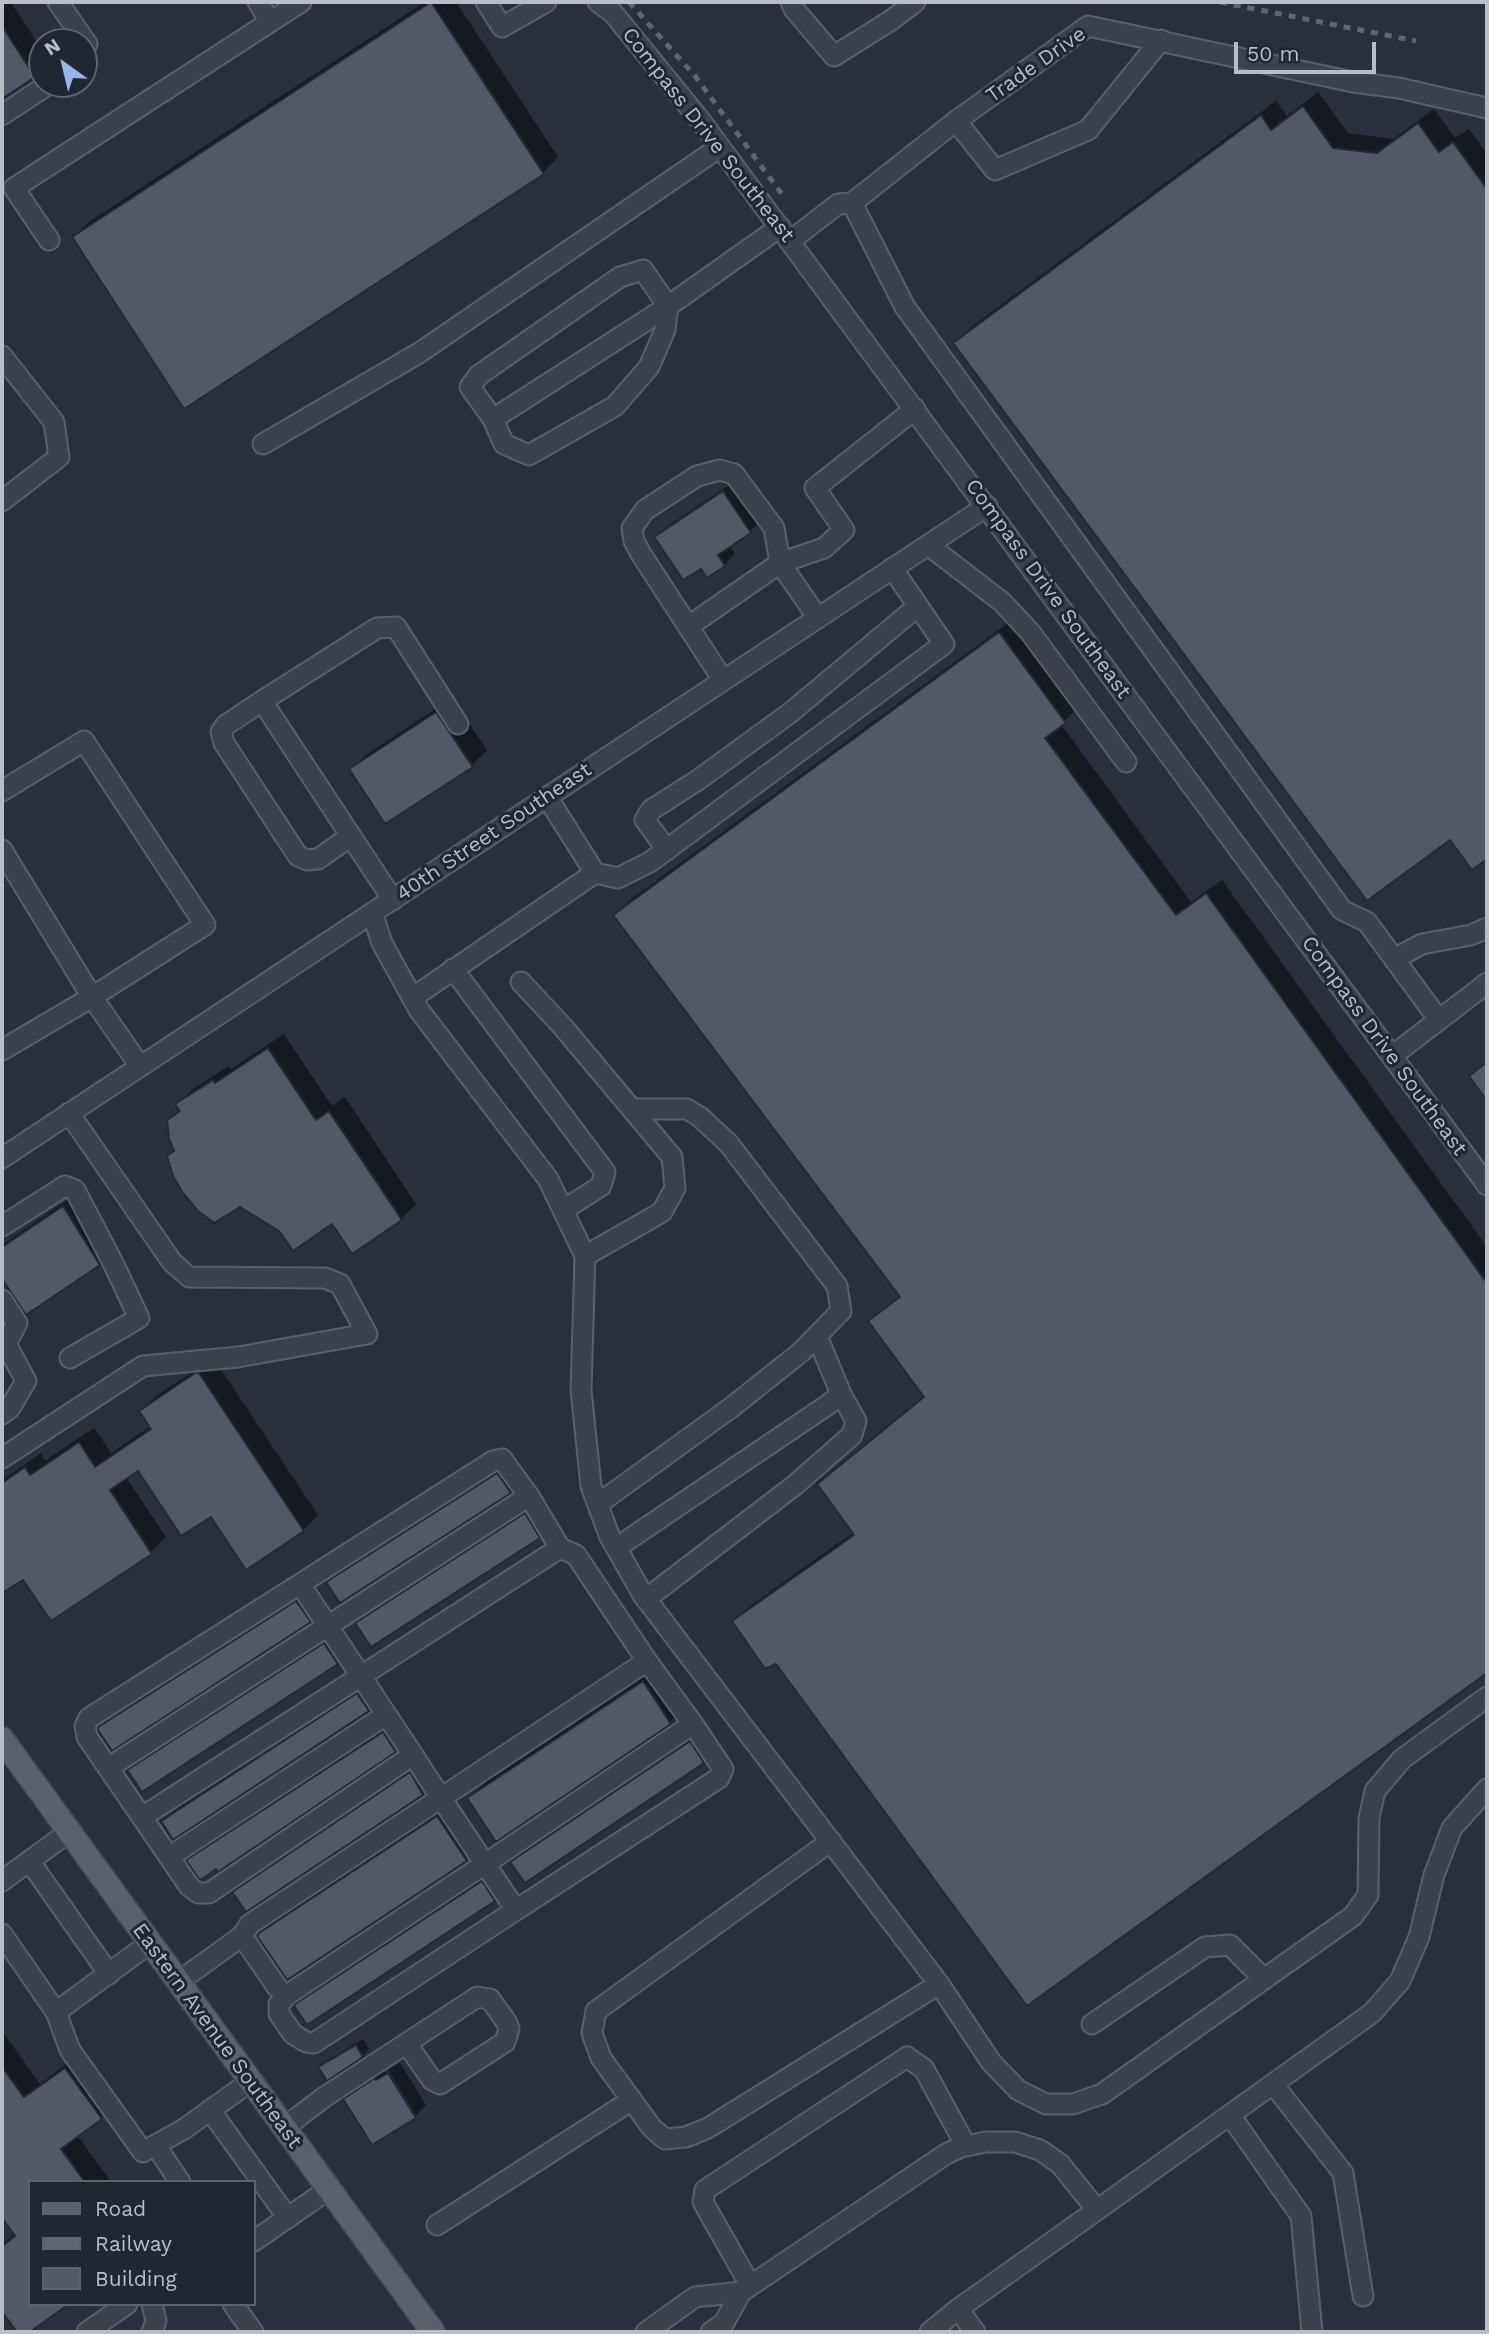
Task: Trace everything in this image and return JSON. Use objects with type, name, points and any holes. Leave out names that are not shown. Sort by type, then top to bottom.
[{"type":"main road","name":"Eastern Avenue Southeast","points":[[2,1740],[433,2332]]},
{"type":"street","points":[[58,2],[76,28]]},
{"type":"street","points":[[258,2],[270,22]]},
{"type":"street","points":[[49,240],[14,188],[301,2]]},
{"type":"street","points":[[486,2],[502,27],[546,2]]},
{"type":"street","name":"Compass Drive Southeast","points":[[598,2],[613,13],[720,146],[1487,1185]]},
{"type":"street","points":[[791,2],[834,56],[890,22],[915,2]]},
{"type":"street","name":"Trade Drive","points":[[493,419],[785,234],[838,204],[852,203],[956,121],[1088,26],[1487,108]]},
{"type":"street","points":[[956,121],[995,170],[1088,130],[1161,40]]},
{"type":"street","points":[[2,115],[28,98]]},
{"type":"street","points":[[263,444],[419,353],[720,146]]},
{"type":"street","points":[[852,203],[905,307],[1342,910],[1367,922],[1439,1020]]},
{"type":"street","points":[[643,270],[668,306],[665,330],[649,367],[615,406],[529,455],[504,444],[493,419],[470,387],[479,374],[620,277],[643,270]]},
{"type":"street","points":[[2,356],[54,422],[59,457],[2,501]]},
{"type":"street","points":[[689,626],[780,563],[824,548],[844,530],[815,488],[915,409]]},
{"type":"street","points":[[723,680],[634,541],[632,528],[645,510],[697,475],[720,470],[734,474],[774,528],[780,563],[818,618]]},
{"type":"street","name":"40th Street Southeast","points":[[2,1157],[987,506]]},
{"type":"street","points":[[928,545],[1002,602],[1030,632],[1126,762]]},
{"type":"street","points":[[547,797],[595,873],[618,878],[650,862],[944,644],[892,568]]},
{"type":"street","points":[[667,850],[645,820],[651,810],[698,780],[790,713],[918,606]]},
{"type":"street","points":[[351,836],[318,859],[307,860],[298,856],[224,743],[221,733],[226,725],[377,628],[396,627],[458,724]]},
{"type":"street","points":[[262,701],[393,900]]},
{"type":"street","points":[[2,791],[84,741],[205,925],[2,1051]]},
{"type":"street","points":[[2,850],[92,997],[140,1066]]},
{"type":"street","points":[[412,998],[595,873]]},
{"type":"street","points":[[372,913],[382,943],[419,1010],[548,1180],[585,1256],[581,1390],[591,1486],[616,1548],[646,1599],[939,1984],[991,2062],[1018,2090],[1046,2104],[1073,2104],[1102,2094],[1353,1916],[1368,1895],[1369,1818],[1375,1791],[1402,1759],[1487,1697]]},
{"type":"street","points":[[1394,959],[1422,944],[1471,935],[1487,928]]},
{"type":"street","points":[[453,969],[605,1172],[601,1186],[563,1210]]},
{"type":"street","points":[[521,982],[563,1027],[672,1157],[675,1188],[662,1212],[585,1256]]},
{"type":"street","points":[[1392,1056],[1487,983]]},
{"type":"street","points":[[598,1504],[702,1430],[802,1352],[841,1311],[837,1286],[729,1144],[700,1117],[687,1109],[632,1109]]},
{"type":"street","points":[[2,1458],[143,1366],[238,1357],[367,1334],[340,1284],[325,1278],[189,1277],[172,1262],[69,1113]]},
{"type":"street","points":[[2,1226],[65,1186],[75,1190],[114,1265],[139,1318],[70,1357]]},
{"type":"street","points":[[2,1300],[17,1323],[4,1345],[26,1381],[10,1408],[2,1414]]},
{"type":"street","points":[[646,1599],[795,1485],[852,1434],[856,1421],[841,1394],[817,1336]]},
{"type":"street","points":[[616,1548],[841,1394]]},
{"type":"street","points":[[413,1755],[209,1893],[198,1893],[189,1886],[87,1737],[85,1726],[89,1718],[493,1461],[502,1459],[529,1496],[560,1548],[576,1555],[647,1661],[693,1724],[723,1769],[719,1778],[314,2043],[306,2042],[293,2034],[279,2014],[279,2004],[286,1995],[693,1724]]},
{"type":"street","points":[[108,1768],[529,1496]]},
{"type":"street","points":[[142,1817],[560,1548]]},
{"type":"street","points":[[300,1584],[516,1910]]},
{"type":"street","points":[[178,1982],[242,1936],[250,1924],[647,1661]]},
{"type":"street","points":[[169,1857],[386,1715]]},
{"type":"street","points":[[930,2332],[958,2309],[1372,2013],[1400,1981],[1419,1937],[1434,1875],[1452,1828],[1487,1789]]},
{"type":"street","points":[[2,1881],[69,1832]]},
{"type":"street","points":[[831,1841],[596,2011],[592,2033],[601,2058],[652,2128],[664,2139],[686,2137],[708,2128],[939,1984]]},
{"type":"street","points":[[30,1862],[109,1974]]},
{"type":"street","points":[[2,1934],[56,2012],[70,2050],[143,2152],[156,2146],[251,2081]]},
{"type":"street","points":[[242,1936],[277,1987]]},
{"type":"street","points":[[56,2012],[150,1943]]},
{"type":"street","points":[[1092,2024],[1205,1947],[1230,1945],[1264,1979]]},
{"type":"street","points":[[285,2127],[323,2098],[477,1997],[490,1999],[509,2029],[505,2042],[440,2084],[432,2080],[407,2044]]},
{"type":"street","points":[[746,2288],[703,2202],[705,2190],[907,2057],[924,2069],[966,2146]]},
{"type":"street","points":[[1273,2084],[1343,2173],[1363,2296]]},
{"type":"street","points":[[437,2225],[632,2100]]},
{"type":"street","points":[[210,2110],[288,2218]]},
{"type":"street","points":[[1230,2115],[1301,2216],[1312,2332]]},
{"type":"street","points":[[646,2332],[695,2297],[746,2288],[946,2154],[966,2146],[986,2142],[1015,2143],[1040,2150],[1060,2164],[1097,2210]]},
{"type":"street","points":[[156,2146],[179,2180]]},
{"type":"street","points":[[256,2240],[329,2189]]},
{"type":"street","points":[[711,2332],[724,2323],[746,2288]]},
{"type":"street","points":[[86,2332],[124,2306]]},
{"type":"street","points":[[152,2306],[156,2320],[152,2332]]},
{"type":"street","points":[[234,2306],[253,2332]]},
{"type":"street","points":[[958,2309],[975,2332]]},
{"type":"building","points":[[431,2],[544,174],[184,409],[72,237]]},
{"type":"building","points":[[2,26],[28,66],[28,82],[2,99]]},
{"type":"building","points":[[1303,106],[1333,148],[1377,153],[1418,123],[1439,152],[1453,142],[1487,189],[1487,859],[1472,870],[1450,840],[1367,901],[953,343],[1261,115],[1271,130]]},
{"type":"building","points":[[723,491],[751,533],[718,555],[725,566],[707,578],[701,569],[683,580],[654,537]]},
{"type":"building","points":[[999,632],[1066,723],[1045,738],[1176,915],[1206,893],[1487,1283],[1487,1673],[1027,2006],[776,1664],[765,1669],[732,1621],[854,1535],[817,1484],[924,1397],[868,1321],[900,1297],[613,915]]},
{"type":"building","points":[[436,712],[473,767],[385,824],[349,769]]},
{"type":"building","points":[[268,1048],[316,1120],[329,1111],[402,1220],[352,1254],[332,1224],[293,1251],[279,1231],[240,1207],[214,1223],[198,1211],[173,1176],[167,1156],[174,1151],[169,1139],[167,1120],[180,1111],[175,1104],[213,1080],[215,1083]]},
{"type":"building","points":[[1487,1062],[1487,1101],[1469,1076]]},
{"type":"building","points":[[63,1206],[100,1265],[26,1315],[2,1279],[2,1247]]},
{"type":"building","points":[[195,1373],[199,1373],[304,1531],[246,1570],[211,1517],[181,1536],[138,1471],[110,1490],[152,1554],[51,1621],[23,1580],[2,1593],[2,1483],[25,1467],[30,1475],[79,1442],[95,1467],[151,1429],[139,1411]]},
{"type":"building","points":[[497,1473],[511,1493],[340,1603],[326,1582]]},
{"type":"building","points":[[525,1513],[540,1538],[371,1647],[355,1623]]},
{"type":"building","points":[[296,1601],[311,1622],[112,1751],[98,1727]]},
{"type":"building","points":[[324,1643],[338,1664],[142,1792],[127,1770]]},
{"type":"building","points":[[643,1681],[671,1724],[496,1842],[467,1798]]},
{"type":"building","points":[[357,1693],[369,1711],[173,1840],[161,1821]]},
{"type":"building","points":[[383,1732],[396,1752],[218,1872],[216,1869],[201,1880],[198,1878],[186,1860]]},
{"type":"building","points":[[690,1741],[704,1763],[525,1883],[510,1862]]},
{"type":"building","points":[[410,1772],[423,1795],[246,1912],[232,1892]]},
{"type":"building","points":[[437,1816],[467,1861],[287,1980],[257,1936],[259,1933]]},
{"type":"building","points":[[482,1881],[495,1901],[307,2025],[295,2004]]},
{"type":"building","points":[[356,2045],[363,2057],[327,2081],[318,2067]]},
{"type":"building","points":[[2,2067],[24,2097],[65,2068],[102,2119],[61,2149],[84,2180],[28,2180],[28,2306],[66,2306],[30,2332],[17,2332],[2,2312],[2,2246],[15,2236],[2,2218]]},
{"type":"building","points":[[388,2073],[416,2118],[372,2145],[343,2099],[375,2078],[376,2080]]},
{"type":"railway","points":[[629,2],[695,76],[784,197]]},
{"type":"railway","points":[[1220,2],[1416,41]]}]
